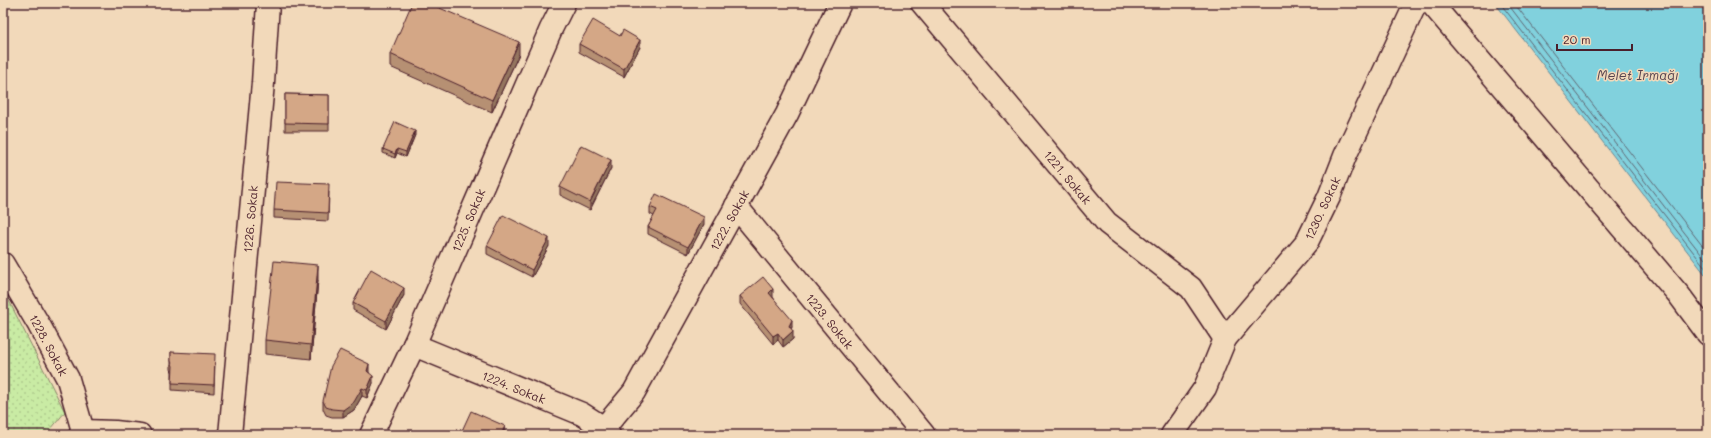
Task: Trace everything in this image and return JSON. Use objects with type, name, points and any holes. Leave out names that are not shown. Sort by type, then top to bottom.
[{"type":"street","name":"1226. Sokak","points":[[230,435],[263,83],[268,3]]},
{"type":"street","name":"1225. Sokak","points":[[371,435],[414,345],[548,36],[564,3]]},
{"type":"street","name":"1222. Sokak","points":[[607,432],[634,392],[787,114],[840,3]]},
{"type":"street","name":"1221. Sokak","points":[[922,3],[1107,223],[1191,288],[1225,339]]},
{"type":"street","name":"1230. Sokak","points":[[1172,435],[1205,388],[1225,339],[1307,242],[1329,197],[1345,156],[1416,3]]},
{"type":"street","points":[[1431,3],[1679,295],[1708,334]]},
{"type":"street","name":"1223. Sokak","points":[[736,206],[924,435]]},
{"type":"street","name":"1228. Sokak","points":[[3,264],[39,325],[68,379],[81,433]]},
{"type":"street","name":"1224. Sokak","points":[[414,345],[582,414],[607,432]]},
{"type":"street","points":[[81,433],[115,432],[140,435]]},
{"type":"green space","points":[[3,289],[65,412],[46,435],[3,435]]},
{"type":"water","name":"Melet Irmağı","points":[[1495,3],[1708,3],[1708,278]]},
{"type":"building","points":[[412,3],[428,3],[519,42],[492,100],[390,54]]},
{"type":"building","points":[[593,20],[620,36],[623,30],[640,40],[624,69],[579,44]]},
{"type":"building","points":[[285,94],[329,95],[329,124],[285,123]]},
{"type":"building","points":[[395,122],[415,131],[406,152],[397,149],[395,154],[383,149]]},
{"type":"building","points":[[581,145],[611,160],[590,202],[560,187]]},
{"type":"building","points":[[276,182],[329,184],[328,213],[274,210]]},
{"type":"building","points":[[656,194],[704,217],[688,247],[648,227],[657,210],[650,207]]},
{"type":"building","points":[[503,215],[549,238],[532,270],[487,246]]},
{"type":"building","points":[[274,261],[318,265],[311,345],[265,340]]},
{"type":"building","points":[[371,269],[404,288],[386,321],[353,303]]},
{"type":"building","points":[[763,277],[773,289],[769,293],[792,320],[789,326],[793,331],[783,340],[778,333],[773,336],[740,296]]},
{"type":"building","points":[[340,350],[369,364],[367,371],[373,376],[367,390],[362,388],[354,402],[343,410],[326,407],[323,401],[331,366]]},
{"type":"building","points":[[171,352],[215,354],[214,385],[172,383],[173,366],[171,361]]},
{"type":"building","points":[[471,411],[505,426],[501,435],[460,435]]}]
